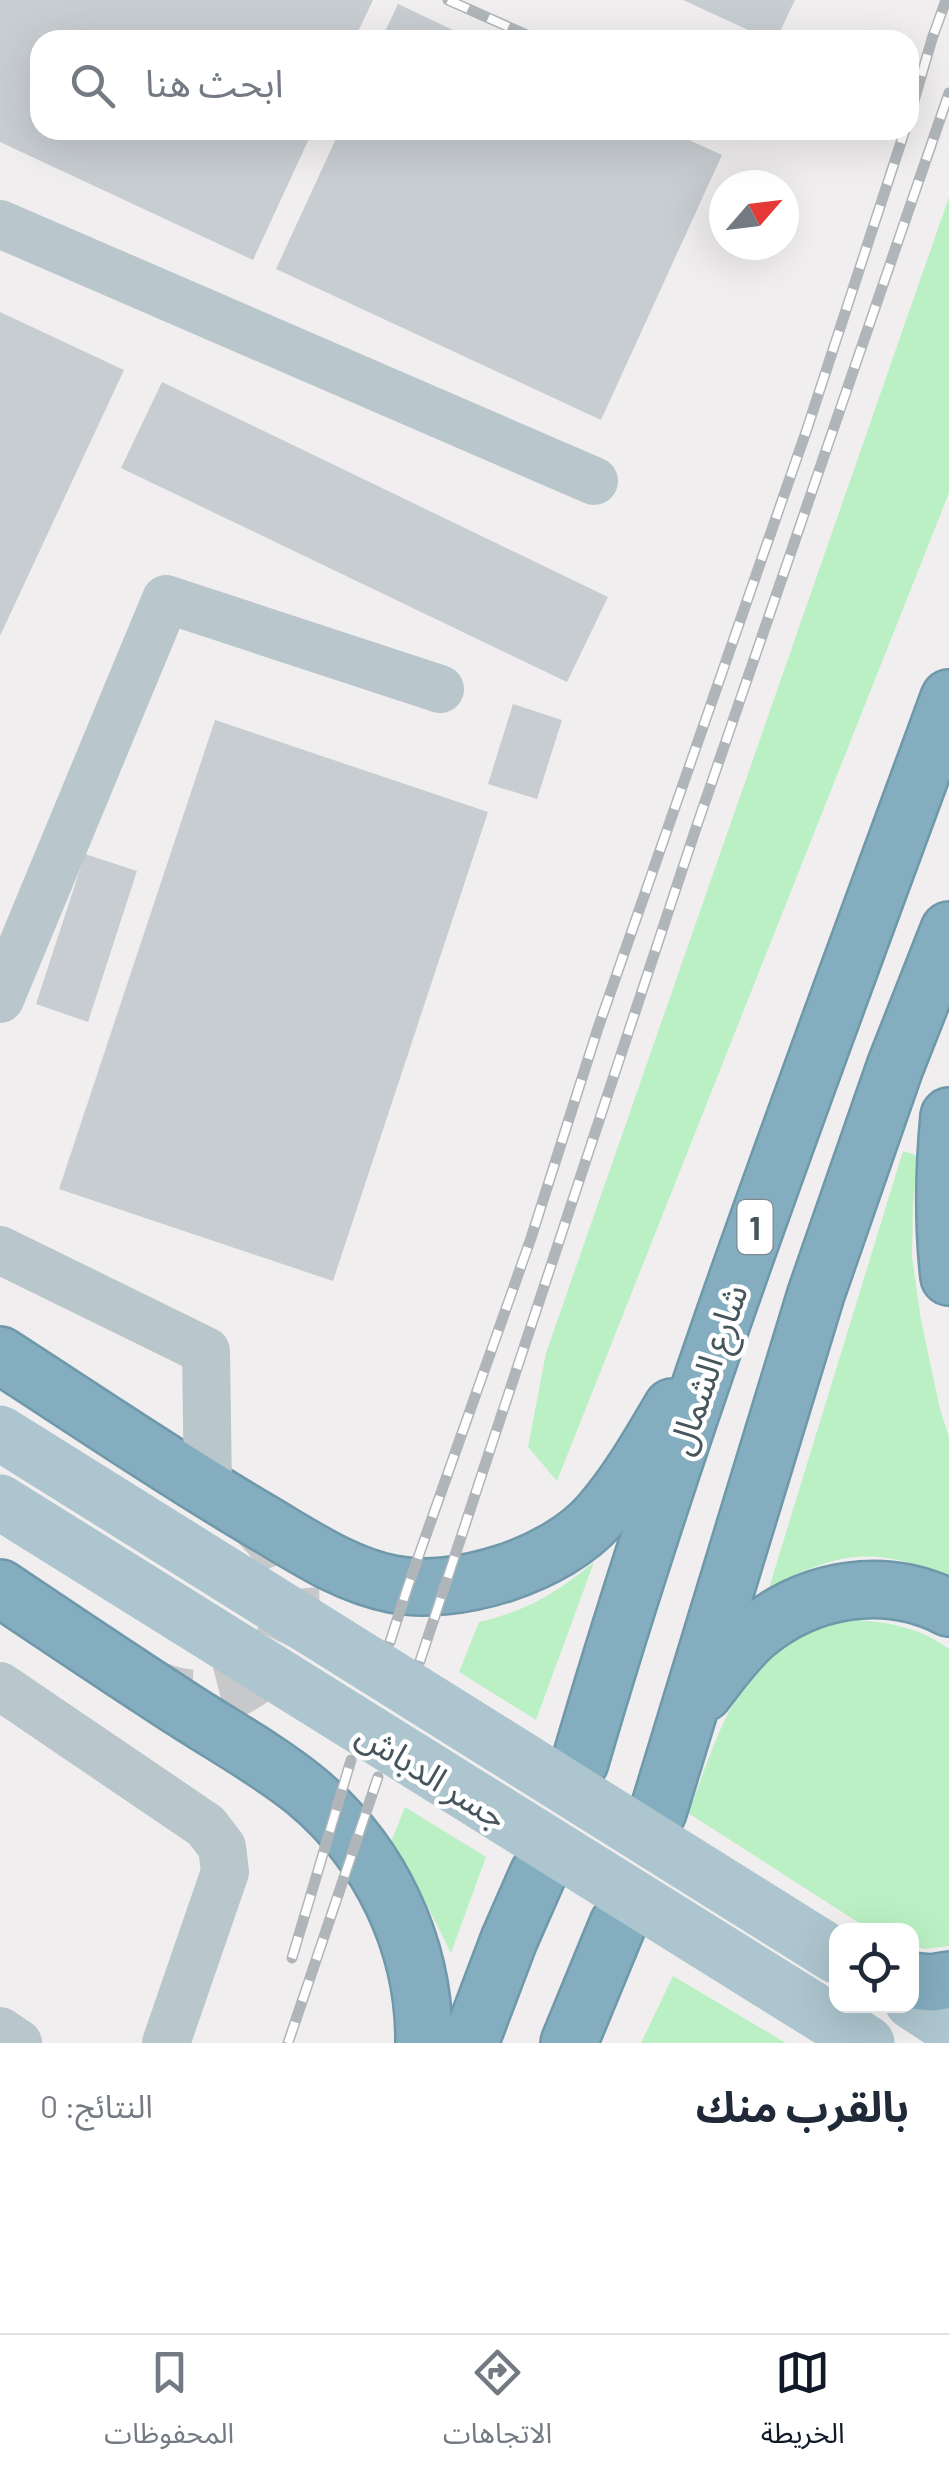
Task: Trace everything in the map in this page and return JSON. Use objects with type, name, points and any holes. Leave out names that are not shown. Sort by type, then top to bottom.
[{"type":"highway","name":"شارع الشمال","points":[[580,1762],[723,1316],[949,698]]},
{"type":"highway","points":[[658,1812],[816,1294],[894,1066],[949,930]]},
{"type":"highway","points":[[949,1116],[945,1244],[949,1277]]},
{"type":"highway","points":[[0,1355],[208,1490],[320,1556],[360,1576],[392,1584],[445,1586],[512,1571],[548,1554],[599,1516],[649,1446],[723,1316]]},
{"type":"highway","points":[[0,1588],[304,1790],[357,1842],[384,1884],[407,1934],[419,1979],[424,2043]]},
{"type":"highway","points":[[682,1734],[703,1695],[753,1635],[801,1604],[830,1594],[865,1589],[914,1594],[949,1608]]},
{"type":"highway","points":[[470,2043],[538,1874]]},
{"type":"highway","points":[[569,2043],[618,1924]]},
{"type":"highway","points":[[919,1982],[949,1980]]},
{"type":"main road","name":"جسر الدباش","points":[[0,1433],[829,1952]]},
{"type":"main road","name":"جسر الدباش","points":[[0,1502],[867,2043]]},
{"type":"main road","points":[[919,2007],[949,2026]]},
{"type":"street","points":[[0,224],[594,481]]},
{"type":"street","points":[[0,998],[166,599],[440,689]]},
{"type":"street","points":[[0,1250],[206,1351],[208,1490]]},
{"type":"street","points":[[0,1686],[206,1826],[222,1847],[225,1872],[166,2043]]},
{"type":"street","points":[[0,2031],[18,2043]]},
{"type":"green space","points":[[949,197],[949,493],[557,1481],[528,1447],[546,1353]]},
{"type":"green space","points":[[903,1151],[918,1156],[912,1257],[921,1320],[949,1437],[949,1575],[899,1560],[857,1557],[817,1566],[769,1588]]},
{"type":"green space","points":[[594,1562],[536,1720],[459,1672],[479,1622],[540,1600]]},
{"type":"green space","points":[[843,1620],[871,1621],[925,1635],[949,1649],[949,1946],[919,1948],[919,1923],[859,1923],[688,1813],[723,1725],[746,1684],[779,1650]]},
{"type":"green space","points":[[405,1807],[486,1857],[451,1953],[391,1842]]},
{"type":"green space","points":[[673,1976],[786,2043],[641,2043]]},
{"type":"building","points":[[0,0],[373,0],[359,30],[30,30],[30,140],[308,140],[253,260],[0,142]]},
{"type":"building","points":[[683,0],[795,0],[781,30],[748,30]]},
{"type":"building","points":[[398,4],[453,30],[386,30]]},
{"type":"building","points":[[335,140],[689,140],[722,155],[715,170],[709,170],[709,183],[601,420],[276,269]]},
{"type":"building","points":[[0,312],[124,370],[0,636]]},
{"type":"building","points":[[162,382],[608,597],[567,682],[121,468]]},
{"type":"building","points":[[513,704],[562,720],[537,799],[488,784]]},
{"type":"building","points":[[215,720],[488,812],[333,1281],[59,1189]]},
{"type":"building","points":[[85,854],[137,871],[88,1022],[36,1004]]},
{"type":"tunnel","points":[[140,1681],[164,1692],[207,1697],[251,1680],[280,1645],[292,1601],[290,1577],[275,1543],[247,1513]]},
{"type":"railway","points":[[448,0],[516,30]]},
{"type":"railway","points":[[919,84],[946,0]]},
{"type":"railway","points":[[420,1661],[696,828],[949,93]]},
{"type":"railway","points":[[390,1642],[807,429],[902,140]]},
{"type":"railway","points":[[292,1958],[351,1760]]},
{"type":"railway","points":[[288,2043],[378,1777]]}]
